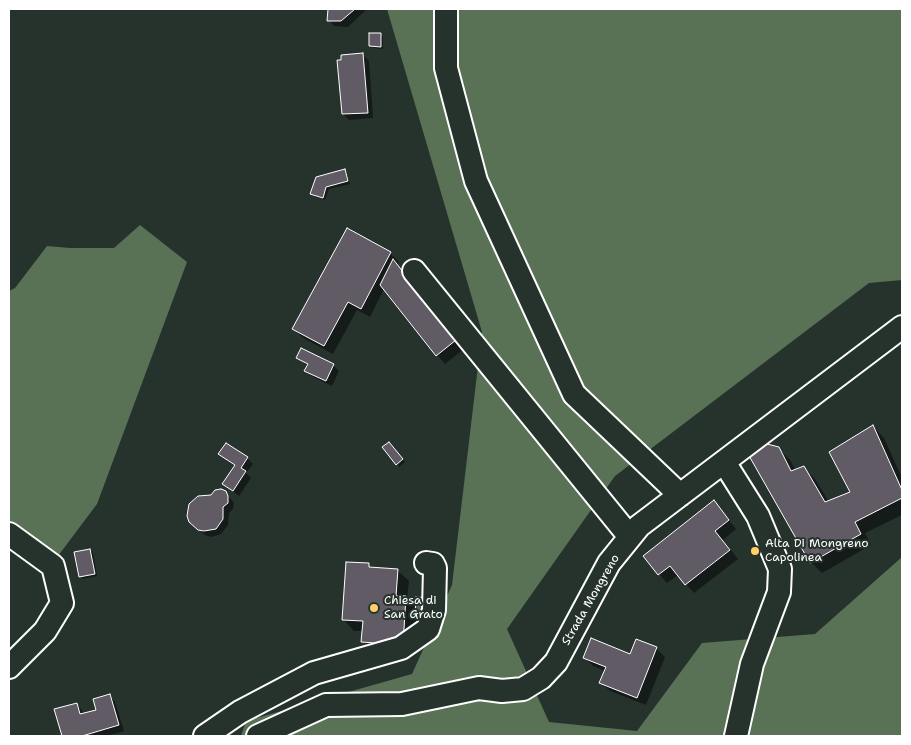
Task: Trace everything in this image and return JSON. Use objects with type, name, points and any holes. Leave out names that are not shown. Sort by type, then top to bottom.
[{"type":"street","points":[[446,9],[446,68],[476,181],[574,394],[680,495]]},
{"type":"street","points":[[414,271],[630,537]]},
{"type":"street","name":"Strada Mongreno","points":[[258,736],[326,705],[402,704],[479,688],[523,689],[541,678],[556,662],[609,563],[639,526],[902,327]]},
{"type":"street","points":[[724,462],[758,516],[780,569],[779,592],[752,664],[736,736]]},
{"type":"street","points":[[9,534],[53,566],[62,603],[45,631],[9,667]]},
{"type":"street","points":[[205,736],[240,712],[314,673],[401,648],[428,628],[434,610],[435,568],[433,564],[426,563]]},
{"type":"green space","points":[[387,9],[902,9],[902,280],[869,283],[615,476],[507,629],[549,722],[637,731],[702,643],[815,634],[902,557],[902,736],[241,736],[246,721],[412,674],[452,585],[482,332]]},
{"type":"green space","points":[[140,225],[187,262],[97,504],[55,560],[9,526],[9,291],[15,288],[47,246],[114,248]]},
{"type":"building","points":[[328,9],[355,9],[341,21],[327,21]]},
{"type":"building","points":[[369,33],[381,33],[381,47],[369,46]]},
{"type":"building","points":[[363,53],[368,113],[342,114],[337,60],[341,60],[341,55]]},
{"type":"building","points":[[345,169],[348,181],[326,187],[323,198],[310,194],[316,177]]},
{"type":"building","points":[[347,228],[391,252],[361,309],[348,302],[324,346],[292,329]]},
{"type":"building","points":[[393,259],[456,340],[436,356],[380,285]]},
{"type":"building","points":[[301,348],[334,364],[326,381],[304,371],[308,364],[296,358]]},
{"type":"building","points":[[873,425],[902,490],[902,498],[855,522],[861,534],[810,563],[748,454],[767,444],[779,447],[791,471],[804,466],[825,502],[850,492],[829,452]]},
{"type":"building","points":[[389,442],[403,459],[396,465],[382,447]]},
{"type":"building","points":[[226,443],[248,457],[241,468],[246,471],[233,491],[222,484],[235,465],[218,454]]},
{"type":"building","points":[[221,489],[226,491],[228,496],[228,503],[223,507],[223,519],[216,529],[198,530],[189,522],[187,516],[189,504],[198,496],[211,495],[215,490]]},
{"type":"building","points":[[714,500],[729,520],[715,531],[730,550],[685,585],[670,566],[658,575],[643,556]]},
{"type":"building","points":[[90,549],[95,574],[79,577],[74,552]]},
{"type":"building","name":"Chiesa di San Grato","points":[[346,562],[369,563],[369,567],[398,569],[396,596],[406,596],[403,645],[361,642],[363,621],[342,620]]},
{"type":"building","points":[[416,597],[429,598],[428,616],[415,614]]},
{"type":"building","points":[[591,638],[630,654],[636,639],[657,647],[637,698],[599,683],[606,667],[583,658]]},
{"type":"building","points":[[110,694],[119,725],[82,736],[62,736],[54,709],[77,703],[80,714],[96,710],[93,699]]},
{"type":"place","name":"Alta Di Mongreno Capolinea","points":[[755,551]]},
{"type":"place","name":"Chiesa di San Grato","points":[[374,608]]}]
